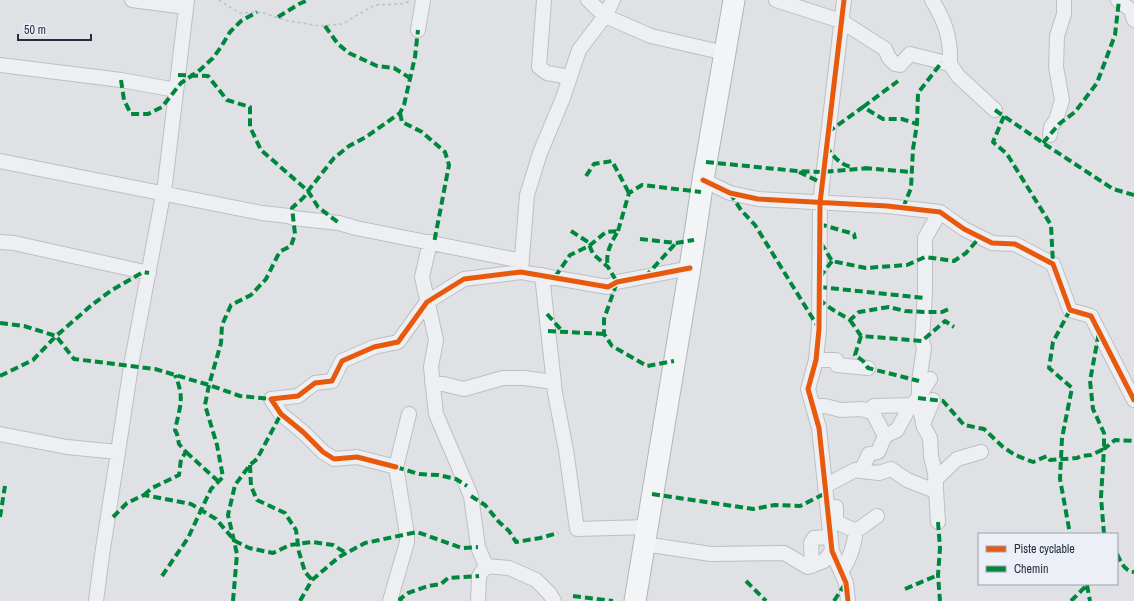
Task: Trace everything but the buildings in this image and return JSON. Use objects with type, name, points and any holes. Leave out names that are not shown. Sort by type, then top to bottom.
[{"type":"highway","points":[[635,601],[703,180],[734,0]]},
{"type":"street","points":[[96,601],[131,366],[163,192],[186,4],[132,0]]},
{"type":"street","points":[[418,30],[423,0]]},
{"type":"street","points":[[544,0],[539,67],[547,73],[570,77]]},
{"type":"street","points":[[588,0],[605,16],[651,36],[725,52]]},
{"type":"street","points":[[522,266],[527,195],[540,153],[579,50],[605,16],[613,0]]},
{"type":"street","points":[[776,0],[841,21],[885,49],[889,58],[895,64],[900,65],[910,54],[950,64]]},
{"type":"street","points":[[844,0],[820,203],[819,329],[816,360],[808,389],[819,428],[831,544],[846,584],[848,601]]},
{"type":"street","points":[[932,0],[940,14],[948,34],[950,64],[958,76],[995,110]]},
{"type":"street","points":[[1050,135],[1051,127],[1056,120],[1062,100],[1056,67],[1056,36],[1064,14],[1064,0]]},
{"type":"street","points":[[1118,0],[1131,10],[1134,20]]},
{"type":"street","points":[[0,65],[121,80],[176,90]]},
{"type":"street","points":[[0,161],[163,192],[262,213],[289,216],[293,218],[339,222],[356,228],[430,242],[522,266],[542,275],[608,287],[617,282],[690,268]]},
{"type":"street","points":[[703,180],[730,193],[758,199],[887,206],[940,212],[964,230],[992,243],[1015,244],[1053,264],[1070,310],[1091,316],[1134,400]]},
{"type":"street","points":[[938,522],[930,438],[923,424],[916,402],[924,348],[922,341],[925,293],[925,238],[940,212]]},
{"type":"street","points":[[0,242],[14,243],[149,273]]},
{"type":"street","points":[[430,242],[422,277],[436,340],[431,367],[436,414],[471,496],[478,547],[486,566]]},
{"type":"street","points":[[396,467],[357,457],[334,459],[323,452],[303,432],[281,414],[272,399],[298,396],[315,383],[332,381],[342,361],[374,347],[398,342],[427,302],[464,279],[522,266]]},
{"type":"street","points":[[542,275],[554,382],[566,450],[577,529],[646,535],[711,554],[784,553],[808,568],[824,561],[831,544]]},
{"type":"street","points":[[816,360],[836,360],[837,365],[868,368]]},
{"type":"street","points":[[432,383],[464,389],[503,378],[524,378],[554,382]]},
{"type":"street","points":[[861,471],[869,454],[878,452],[885,436],[897,430],[930,379]]},
{"type":"street","points":[[923,424],[933,400]]},
{"type":"street","points":[[868,411],[874,406],[916,402]]},
{"type":"street","points":[[813,406],[825,406],[841,410],[862,409],[872,412],[885,436]]},
{"type":"street","points":[[390,601],[407,542],[396,467],[409,414]]},
{"type":"street","points":[[0,434],[67,447],[118,452]]},
{"type":"street","points":[[825,486],[855,470],[879,473],[890,469],[906,480],[930,488],[957,459],[981,452]]},
{"type":"street","points":[[827,504],[836,506],[836,522],[856,531]]},
{"type":"street","points":[[841,572],[847,564],[854,546],[856,531],[877,516]]},
{"type":"street","points":[[812,566],[811,544],[814,538],[831,544]]},
{"type":"street","points":[[478,601],[479,576],[486,566]]},
{"type":"street","points":[[486,566],[509,568],[536,580],[549,593],[554,601]]},
{"type":"path","points":[[219,0],[239,13],[261,12],[285,20],[319,26],[342,24],[375,5],[401,4],[413,0]]},
{"type":"marked path","points":[[278,17],[308,0]]},
{"type":"marked path","points":[[1043,143],[1059,124],[1075,112],[1097,83],[1115,35],[1119,0]]},
{"type":"marked path","points":[[121,80],[124,100],[131,114],[148,114],[162,107],[181,83],[200,70],[213,58],[230,32],[241,21],[257,12]]},
{"type":"marked path","points":[[325,26],[338,44],[349,53],[377,66],[394,68],[410,78]]},
{"type":"marked path","points":[[162,576],[188,538],[211,489],[223,477],[217,445],[205,405],[221,343],[222,325],[231,305],[251,295],[266,279],[281,251],[291,246],[295,234],[292,208],[305,196],[334,158],[349,146],[366,137],[400,113],[404,105],[415,57],[418,30]]},
{"type":"marked path","points":[[903,208],[911,188],[913,149],[917,124],[918,93],[942,62]]},
{"type":"marked path","points":[[178,75],[208,76],[227,100],[250,107],[250,127],[261,150],[308,191],[318,207],[339,223]]},
{"type":"marked path","points":[[863,107],[898,81]]},
{"type":"marked path","points":[[828,132],[863,107],[883,119],[902,119],[917,124]]},
{"type":"marked path","points":[[995,110],[1113,189],[1134,195]]},
{"type":"marked path","points":[[400,113],[402,122],[422,132],[445,152],[449,165],[434,243]]},
{"type":"marked path","points":[[1004,116],[993,142],[1007,154],[1051,225],[1053,264]]},
{"type":"marked path","points":[[826,146],[834,157],[840,162],[852,167]]},
{"type":"marked path","points":[[586,176],[594,164],[612,161],[629,193]]},
{"type":"marked path","points":[[706,162],[797,171],[823,172],[869,168]]},
{"type":"marked path","points":[[864,168],[912,172]]},
{"type":"marked path","points":[[799,172],[822,183]]},
{"type":"marked path","points":[[618,231],[629,193],[642,185],[701,192]]},
{"type":"marked path","points":[[730,193],[741,210],[755,225],[818,327]]},
{"type":"marked path","points":[[819,224],[854,234],[855,239]]},
{"type":"marked path","points":[[571,231],[588,242],[593,254],[608,267],[617,282],[604,319],[604,334],[612,346],[647,366],[674,361]]},
{"type":"marked path","points":[[555,277],[570,255],[589,246],[606,232],[618,231],[608,253],[608,267]]},
{"type":"marked path","points":[[821,243],[832,261],[866,268],[907,265],[925,257],[954,261],[966,253],[980,237]]},
{"type":"marked path","points":[[640,239],[676,243],[694,240]]},
{"type":"marked path","points":[[645,277],[676,243]]},
{"type":"marked path","points":[[820,277],[832,261]]},
{"type":"marked path","points":[[0,376],[33,360],[56,336],[93,304],[112,290],[143,272],[149,273]]},
{"type":"marked path","points":[[819,287],[925,298]]},
{"type":"marked path","points":[[819,299],[830,308],[850,320],[859,312],[889,307],[905,311],[924,312],[942,312],[949,309]]},
{"type":"marked path","points":[[1070,310],[1053,342],[1049,368],[1072,388],[1062,438],[1060,479],[1070,533]]},
{"type":"marked path","points":[[547,314],[563,332]]},
{"type":"marked path","points":[[850,320],[861,336],[922,341],[945,321],[954,327]]},
{"type":"marked path","points":[[0,323],[24,326],[56,336],[74,359],[155,369],[240,396],[271,399]]},
{"type":"marked path","points":[[548,331],[604,334]]},
{"type":"marked path","points":[[918,398],[943,401],[964,425],[984,429],[1003,447],[1015,455],[1033,462],[1047,456],[1050,460],[1077,458],[1091,455],[1104,449],[1104,433],[1093,409],[1090,381],[1099,332]]},
{"type":"marked path","points":[[861,336],[855,355],[863,361],[868,368],[919,381]]},
{"type":"marked path","points":[[144,495],[152,488],[179,475],[181,459],[186,452],[179,444],[175,430],[181,402],[180,390],[175,375]]},
{"type":"marked path","points":[[233,601],[237,554],[228,515],[235,485],[250,465],[257,459],[281,414]]},
{"type":"marked path","points":[[1104,533],[1101,497],[1104,449],[1115,440],[1134,441]]},
{"type":"marked path","points":[[186,452],[219,482]]},
{"type":"marked path","points":[[250,465],[251,486],[257,500],[285,513],[296,530],[299,552],[305,572],[312,580]]},
{"type":"marked path","points":[[396,467],[419,474],[438,475],[456,479],[467,486]]},
{"type":"marked path","points":[[0,517],[5,486]]},
{"type":"marked path","points":[[652,494],[753,509],[775,505],[800,506],[826,493]]},
{"type":"marked path","points":[[113,517],[127,503],[144,495],[191,504],[216,519],[235,541],[249,548],[273,553],[290,545],[312,542],[333,545],[346,553]]},
{"type":"marked path","points":[[471,496],[485,505],[499,522],[509,531],[516,542],[558,533]]},
{"type":"marked path","points":[[938,522],[940,548],[938,575],[940,601]]},
{"type":"marked path","points":[[300,601],[312,580],[339,557],[365,543],[417,532],[462,548],[478,547]]},
{"type":"marked path","points":[[1118,556],[1125,568],[1134,572]]},
{"type":"marked path","points":[[905,589],[938,575]]},
{"type":"marked path","points":[[402,601],[400,599],[408,593],[428,586],[441,584],[448,578],[479,576]]},
{"type":"marked path","points":[[746,581],[766,601]]},
{"type":"marked path","points":[[834,601],[845,584]]},
{"type":"marked path","points":[[1087,585],[1090,601]]},
{"type":"marked path","points":[[1071,601],[1087,585]]},
{"type":"marked path","points":[[573,596],[613,601]]},
{"type":"cycle path","points":[[844,0],[820,203],[819,329],[816,360],[808,389],[819,428],[832,551],[846,583],[848,601]]},
{"type":"cycle path","points":[[703,180],[730,193],[758,199],[887,206],[940,212],[964,229],[992,243],[1015,244],[1053,264],[1070,310],[1091,316],[1134,400]]},
{"type":"cycle path","points":[[396,467],[357,457],[334,459],[323,452],[303,432],[281,414],[271,399],[298,396],[315,383],[332,381],[342,361],[374,347],[398,342],[427,302],[464,279],[521,272],[608,287],[617,282],[690,268]]}]
